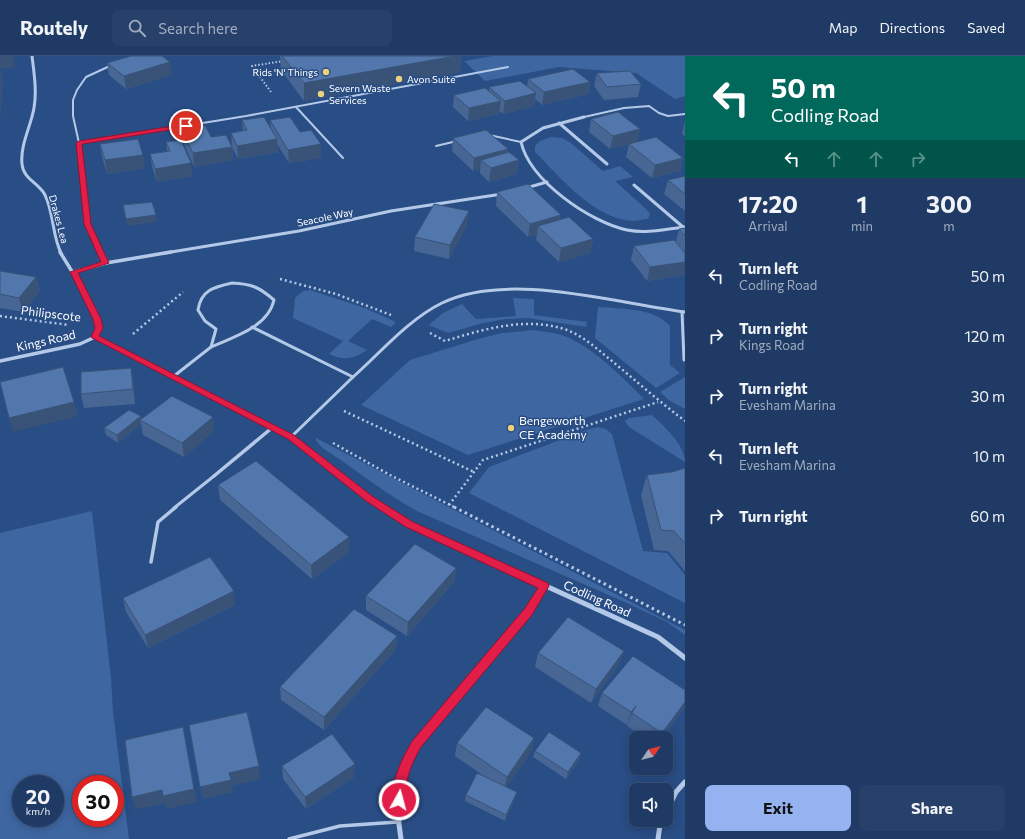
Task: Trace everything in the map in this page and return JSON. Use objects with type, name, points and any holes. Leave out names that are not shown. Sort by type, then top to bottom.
[{"type":"street","name":"Drakes Lea","points":[[32,56],[34,75],[34,107],[22,153],[22,170],[30,180],[41,188],[46,197],[56,242],[62,257],[74,272]]},
{"type":"street","points":[[584,117],[539,128],[521,142],[522,152],[528,162],[547,182],[572,204],[592,217],[612,225],[635,230],[657,231],[684,227]]},
{"type":"street","points":[[559,122],[607,164]]},
{"type":"street","points":[[520,189],[547,182]]},
{"type":"street","points":[[634,185],[684,227]]},
{"type":"street","name":"Seacole Way","points":[[74,272],[106,263],[299,231],[391,211],[507,193]]},
{"type":"street","points":[[74,272],[97,319],[99,328],[95,337]]},
{"type":"street","name":"Kings Road","points":[[0,361],[80,344],[95,337]]},
{"type":"street","name":"Codling Road","points":[[95,337],[291,437],[369,498],[410,524],[658,637],[685,658]]},
{"type":"street","points":[[214,476],[273,427]]},
{"type":"street","points":[[401,839],[397,822],[399,789],[405,762],[417,743],[528,612],[544,586]]},
{"type":"street","points":[[673,798],[676,792],[685,782]]},
{"type":"street","points":[[658,839],[661,827]]},
{"type":"lane","points":[[106,263],[88,224],[79,143],[73,116],[73,100],[77,90],[86,77],[117,63]]},
{"type":"lane","points":[[79,143],[296,107],[508,66]]},
{"type":"lane","points":[[584,117],[624,108],[649,106],[668,116],[685,114]]},
{"type":"lane","points":[[296,107],[343,158]]},
{"type":"lane","points":[[486,134],[521,142]]},
{"type":"lane","points":[[436,146],[464,139]]},
{"type":"lane","points":[[174,376],[211,347],[252,327],[264,319],[272,309],[274,300],[268,292],[251,284],[239,282],[215,286],[207,292],[200,300],[198,308],[199,314],[204,321],[216,329],[211,347]]},
{"type":"lane","points":[[291,437],[353,377],[426,313],[444,303],[472,294],[491,290],[527,291],[683,312],[684,360]]},
{"type":"lane","points":[[252,327],[353,377]]},
{"type":"lane","points":[[151,562],[158,522],[214,476]]},
{"type":"lane","points":[[289,839],[340,826],[397,822]]},
{"type":"path","points":[[274,96],[252,66],[284,61]]},
{"type":"path","name":"Philipscote","points":[[0,316],[45,323],[99,328]]},
{"type":"path","points":[[449,505],[483,460],[658,402]]},
{"type":"path","points":[[326,403],[474,472]]},
{"type":"path","points":[[301,426],[449,505],[685,625]]},
{"type":"shaded area","points":[[492,56],[685,56],[685,96],[675,99],[636,73],[559,67],[485,81],[464,61]]},
{"type":"shaded area","points":[[551,137],[562,138],[571,143],[603,171],[620,166],[633,177],[615,181],[646,209],[650,214],[648,219],[633,221],[619,218],[605,213],[591,205],[579,195],[535,152],[535,146],[540,141]]},
{"type":"shaded area","points":[[310,290],[365,308],[396,322],[391,327],[372,319],[348,341],[367,350],[353,357],[339,358],[329,354],[343,341],[293,318],[295,298],[303,291]]},
{"type":"shaded area","points":[[513,298],[534,299],[534,315],[587,322],[586,327],[528,318],[506,319],[483,323],[448,333],[429,325],[443,313],[462,304],[476,319],[516,316]]},
{"type":"shaded area","points":[[598,307],[637,310],[655,315],[663,320],[670,326],[670,365],[680,373],[656,388],[595,338]]},
{"type":"shaded area","points":[[533,330],[565,336],[584,346],[611,367],[644,399],[468,455],[361,405],[410,360],[502,333]]},
{"type":"shaded area","points":[[685,377],[685,409],[670,401],[660,392]]},
{"type":"shaded area","points":[[652,415],[668,430],[678,443],[682,449],[685,462],[629,427],[625,421],[629,418]]},
{"type":"shaded area","points":[[598,427],[606,429],[612,434],[643,551],[667,553],[685,575],[685,603],[469,493],[489,467],[586,430]]},
{"type":"shaded area","points":[[316,438],[685,630],[685,635],[667,622],[629,604],[417,511],[328,452],[318,443]]},
{"type":"shaded area","points":[[92,511],[121,775],[72,775],[72,827],[124,827],[124,799],[129,839],[0,839],[0,533]]},
{"type":"building","points":[[131,56],[162,56],[170,62],[124,76],[107,63]]},
{"type":"building","points":[[282,56],[455,56],[304,83]]},
{"type":"building","points":[[573,69],[590,82],[544,92],[528,79]]},
{"type":"building","points":[[630,71],[641,84],[607,87],[597,73]]},
{"type":"building","points":[[520,81],[536,93],[505,101],[489,87]]},
{"type":"building","points":[[485,88],[501,101],[469,108],[454,95]]},
{"type":"building","points":[[618,112],[640,129],[613,136],[591,119]]},
{"type":"building","points":[[264,117],[277,139],[237,146],[231,133],[247,130],[242,120]]},
{"type":"building","points":[[290,117],[300,132],[311,130],[321,144],[288,150],[270,120]]},
{"type":"building","points":[[205,125],[211,137],[226,135],[232,147],[193,153],[181,129]]},
{"type":"building","points":[[486,130],[508,149],[474,158],[453,138]]},
{"type":"building","points":[[656,137],[683,158],[655,165],[629,144]]},
{"type":"building","points":[[138,139],[143,155],[105,160],[100,144]]},
{"type":"building","points":[[181,140],[191,163],[155,169],[150,154],[170,151],[166,142]]},
{"type":"building","points":[[509,152],[519,160],[491,168],[481,160]]},
{"type":"building","points":[[685,176],[685,194],[668,180]]},
{"type":"building","points":[[528,184],[561,215],[530,224],[497,192]]},
{"type":"building","points":[[152,202],[156,215],[126,219],[123,205]]},
{"type":"building","points":[[434,204],[469,211],[450,245],[415,237]]},
{"type":"building","points":[[569,217],[593,239],[561,248],[538,226]]},
{"type":"building","points":[[685,228],[685,236],[679,229]]},
{"type":"building","points":[[674,240],[685,253],[685,262],[650,267],[634,246]]},
{"type":"building","points":[[0,271],[36,277],[19,298],[0,294]]},
{"type":"building","points":[[63,367],[74,402],[9,418],[0,382]]},
{"type":"building","points":[[131,368],[133,389],[81,394],[81,372]]},
{"type":"building","points":[[172,396],[213,417],[182,443],[140,420]]},
{"type":"building","points":[[129,410],[141,416],[117,435],[104,428]]},
{"type":"building","points":[[256,461],[349,537],[311,565],[218,485]]},
{"type":"building","points":[[685,468],[685,543],[674,531],[661,530],[647,475],[672,472]]},
{"type":"building","points":[[415,544],[456,568],[408,622],[366,596]]},
{"type":"building","points":[[210,557],[234,591],[145,635],[123,598]]},
{"type":"building","points":[[354,609],[397,636],[324,717],[280,687]]},
{"type":"building","points":[[568,617],[624,651],[596,689],[538,653]]},
{"type":"building","points":[[633,656],[685,690],[685,702],[663,731],[659,731],[632,713],[636,706],[631,712],[602,693]]},
{"type":"building","points":[[486,707],[534,738],[507,777],[457,743]]},
{"type":"building","points":[[247,712],[259,766],[229,773],[231,780],[200,787],[189,725]]},
{"type":"building","points":[[183,727],[194,789],[163,796],[162,790],[132,797],[125,740]]},
{"type":"building","points":[[549,732],[581,753],[568,772],[535,751]]},
{"type":"building","points":[[332,734],[355,764],[305,797],[282,766]]},
{"type":"building","points":[[477,773],[517,792],[506,815],[466,795]]},
{"type":"place","name":"Rids 'N' Things","points":[[326,72]]},
{"type":"place","name":"Avon Suite","points":[[399,79]]},
{"type":"place","name":"Severn Waste Services","points":[[321,94]]},
{"type":"place","name":"Bengeworth CE Academy","points":[[511,428]]},
{"type":"route","points":[[186,126],[79,143],[88,224],[106,263],[74,272],[97,319],[99,328],[95,337],[291,437],[369,498],[410,524],[544,586],[528,612],[417,743],[405,762],[399,789],[399,800]]}]
